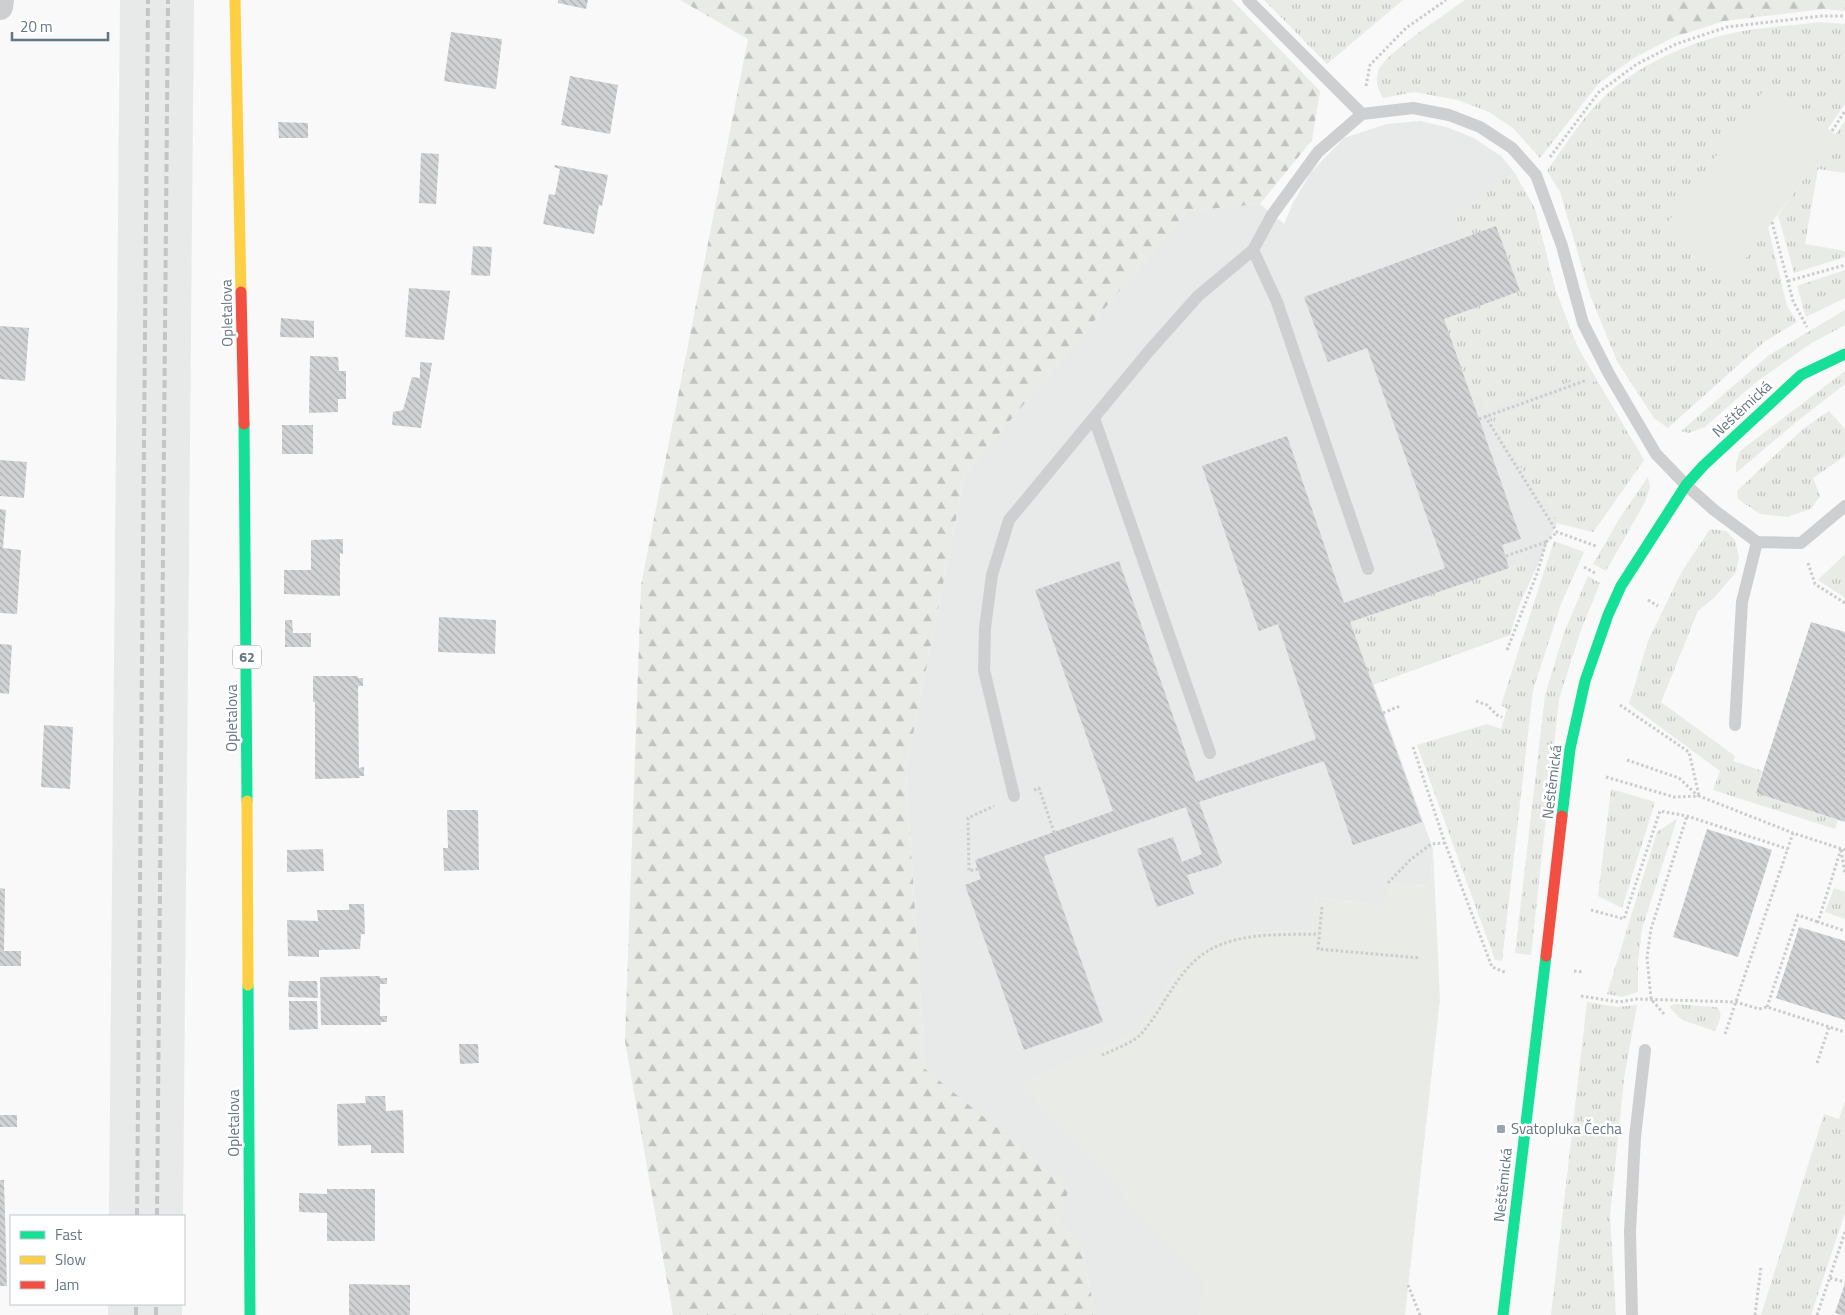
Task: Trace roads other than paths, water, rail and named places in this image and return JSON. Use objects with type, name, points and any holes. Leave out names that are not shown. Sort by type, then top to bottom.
[{"type":"main road","name":"Opletalova","points":[[235,0],[246,525],[250,1315]]},
{"type":"main road","name":"Neštěmická","points":[[1503,1315],[1570,749],[1585,681],[1608,615],[1621,586],[1686,485],[1703,466],[1801,375],[1845,354]]},
{"type":"street","points":[[0,7],[2,0]]},
{"type":"lane","points":[[1248,0],[1362,114]]},
{"type":"lane","points":[[1014,796],[984,670],[985,628],[992,575],[1009,520],[1149,351],[1198,296],[1253,250],[1272,215],[1318,152],[1362,114],[1413,108],[1449,115],[1480,127],[1512,148],[1536,175],[1562,246],[1584,324],[1609,374],[1656,454],[1714,510],[1757,542],[1801,543],[1845,506]]},
{"type":"lane","points":[[1253,250],[1277,302],[1368,569]]},
{"type":"lane","points":[[1094,418],[1210,753]]},
{"type":"lane","points":[[1735,726],[1742,602],[1757,542]]},
{"type":"lane","points":[[1632,1315],[1630,1232],[1635,1137],[1645,1050]]},
{"type":"railway","points":[[137,1215],[148,0]]},
{"type":"railway","points":[[157,1215],[168,0]]},
{"type":"railway","points":[[136,1305],[136,1315]]},
{"type":"railway","points":[[156,1305],[156,1315]]},
{"type":"place","name":"Svatopluka Čecha","points":[[1501,1129]]}]
